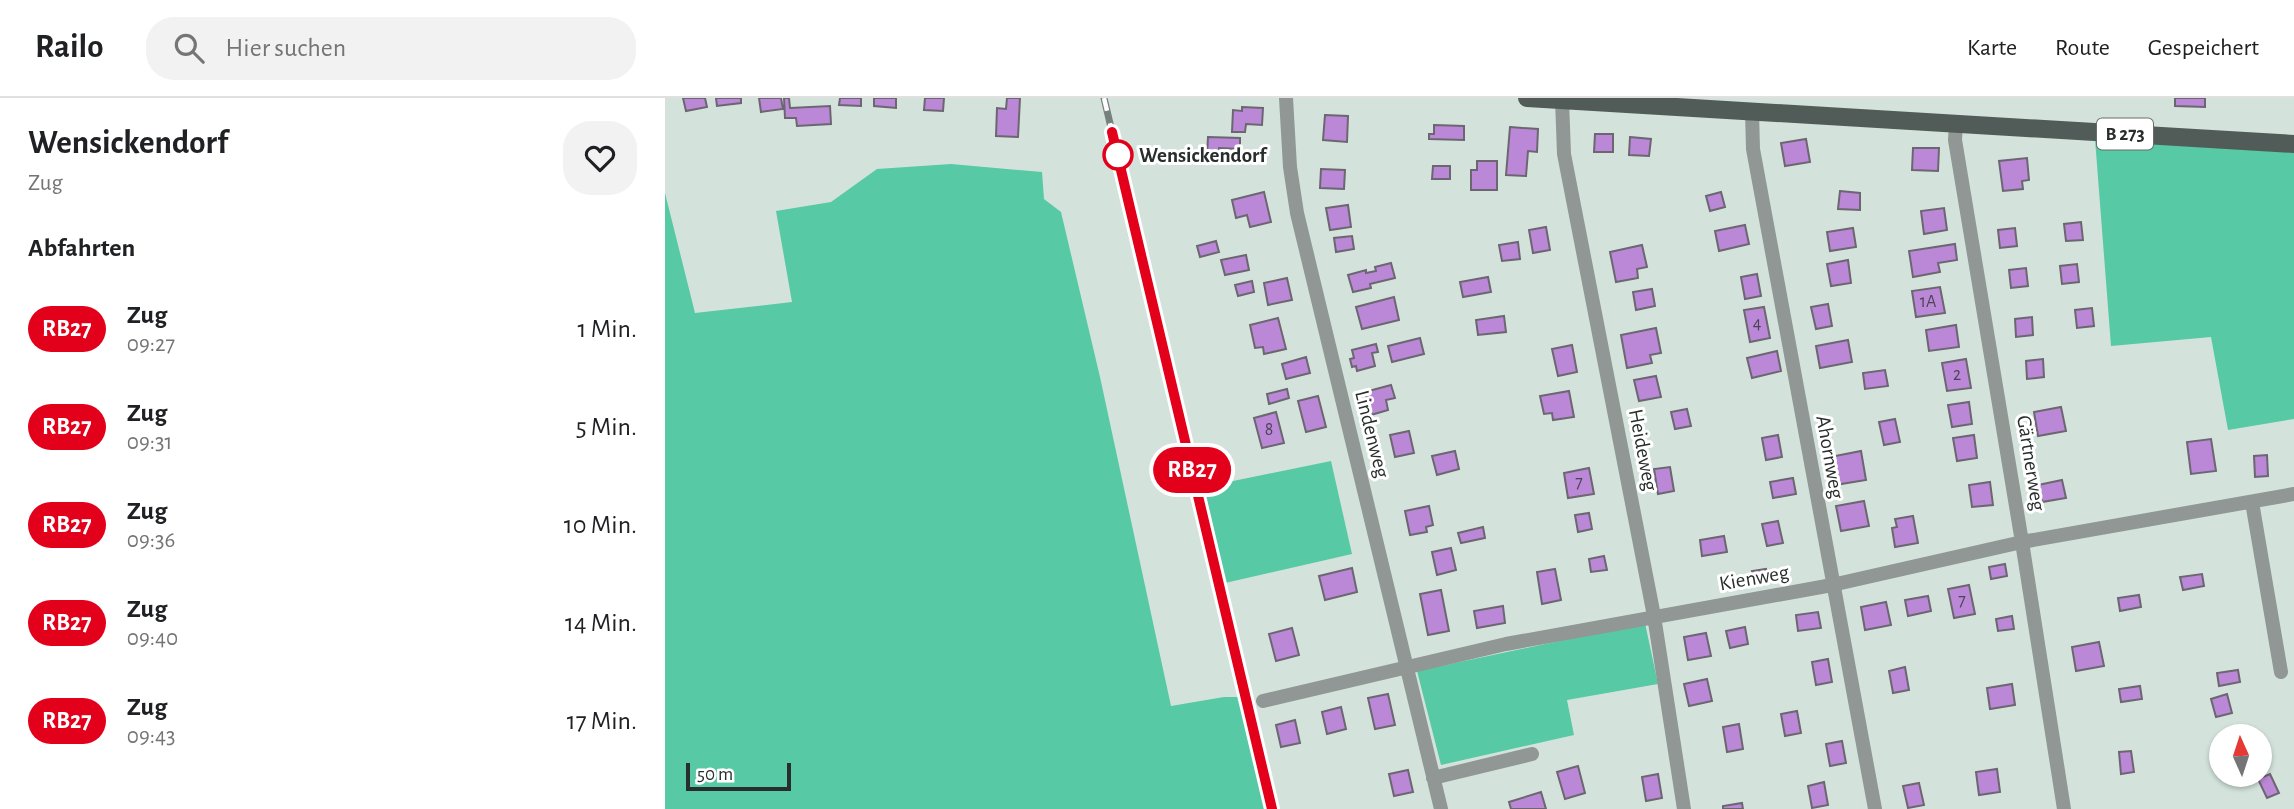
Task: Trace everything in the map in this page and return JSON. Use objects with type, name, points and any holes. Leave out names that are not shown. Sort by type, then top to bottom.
[{"type":"main road","name":"B 273","points":[[1527,98],[2294,144]]},
{"type":"street","name":"Lindenweg","points":[[1286,98],[1290,167],[1297,212],[1441,809]]},
{"type":"street","name":"Heideweg","points":[[1562,100],[1564,154],[1654,616],[1684,809]]},
{"type":"street","name":"Ahornweg","points":[[1752,111],[1753,149],[1875,809]]},
{"type":"street","name":"Gärtnerweg","points":[[1956,124],[1955,141],[2064,809]]},
{"type":"street","name":"Kienweg","points":[[1263,701],[1506,644],[1832,585],[2022,542],[2294,494]]},
{"type":"street","points":[[2252,502],[2281,672]]},
{"type":"street","points":[[1433,778],[1532,754]]},
{"type":"green space","points":[[2095,139],[2294,152],[2294,419],[2228,430],[2211,337],[2111,346]]},
{"type":"green space","points":[[951,164],[1042,172],[1044,199],[1061,212],[1100,377],[1171,706],[1224,697],[1241,697],[1271,809],[665,809],[665,193],[695,313],[792,302],[776,211],[831,202],[877,169]]},
{"type":"green space","points":[[1331,461],[1352,554],[1225,583],[1204,487]]},
{"type":"green space","points":[[1645,623],[1658,684],[1567,700],[1574,735],[1441,765],[1417,671]]},
{"type":"building","points":[[683,98],[705,98],[707,107],[686,111]]},
{"type":"building","points":[[716,98],[741,98],[741,103],[717,106]]},
{"type":"building","points":[[759,98],[781,98],[783,109],[761,112]]},
{"type":"building","points":[[784,98],[789,98],[790,108],[830,106],[831,124],[797,126],[796,118],[785,118]]},
{"type":"building","points":[[840,98],[861,98],[861,106],[839,105]]},
{"type":"building","points":[[874,98],[896,98],[896,108],[874,106]]},
{"type":"building","points":[[925,98],[944,98],[943,111],[924,110]]},
{"type":"building","points":[[1007,98],[1020,98],[1018,137],[996,136],[997,108],[1006,109]]},
{"type":"building","points":[[2175,98],[2205,98],[2205,107],[2175,106]]},
{"type":"building","points":[[1242,107],[1263,108],[1262,125],[1246,124],[1245,132],[1232,132],[1233,110],[1242,111]]},
{"type":"building","points":[[1325,115],[1348,116],[1347,142],[1323,140]]},
{"type":"building","points":[[1434,125],[1464,126],[1464,140],[1429,139],[1429,134],[1434,134]]},
{"type":"building","points":[[1510,127],[1538,129],[1537,152],[1528,151],[1526,176],[1506,175]]},
{"type":"building","points":[[1595,134],[1613,134],[1613,152],[1594,152]]},
{"type":"building","points":[[1208,137],[1240,138],[1240,149],[1219,148],[1219,156],[1207,155]]},
{"type":"building","points":[[1630,137],[1651,139],[1649,156],[1629,155]]},
{"type":"building","points":[[1806,139],[1810,162],[1785,166],[1781,143]]},
{"type":"building","points":[[1913,148],[1939,148],[1938,171],[1912,170]]},
{"type":"building","points":[[2027,158],[2029,180],[2022,181],[2023,189],[2003,191],[1999,161]]},
{"type":"building","points":[[1477,161],[1497,161],[1497,190],[1471,190],[1471,170],[1477,170]]},
{"type":"building","points":[[1433,166],[1450,166],[1450,179],[1432,179]]},
{"type":"building","points":[[1321,169],[1345,170],[1344,189],[1320,188]]},
{"type":"building","points":[[1840,191],[1860,193],[1860,210],[1838,209]]},
{"type":"building","points":[[1264,192],[1271,222],[1250,227],[1247,215],[1236,218],[1232,200]]},
{"type":"building","points":[[1721,192],[1725,207],[1710,211],[1706,196]]},
{"type":"building","points":[[1348,205],[1351,227],[1330,230],[1326,208]]},
{"type":"building","points":[[1944,208],[1947,230],[1924,234],[1921,211]]},
{"type":"building","points":[[2081,222],[2083,240],[2066,241],[2064,224]]},
{"type":"building","points":[[1745,225],[1749,244],[1719,251],[1715,231]]},
{"type":"building","points":[[1546,227],[1550,250],[1533,253],[1529,230]]},
{"type":"building","points":[[1853,228],[1856,247],[1830,251],[1827,232]]},
{"type":"building","points":[[2015,228],[2017,246],[2000,248],[1998,230]]},
{"type":"building","points":[[1352,236],[1354,249],[1336,252],[1334,238]]},
{"type":"building","points":[[1216,241],[1219,252],[1200,257],[1197,246]]},
{"type":"building","points":[[1518,242],[1520,259],[1502,261],[1499,245]]},
{"type":"building","points":[[1955,244],[1957,260],[1938,263],[1940,272],[1913,277],[1909,251]]},
{"type":"building","points":[[1642,245],[1647,267],[1637,269],[1638,278],[1616,282],[1610,252]]},
{"type":"building","points":[[1246,255],[1249,270],[1225,275],[1221,260]]},
{"type":"building","points":[[1848,260],[1851,283],[1831,286],[1827,264]]},
{"type":"building","points":[[1391,263],[1395,278],[1370,284],[1371,288],[1353,292],[1348,275],[1366,270],[1366,273],[1376,271],[1375,267]]},
{"type":"building","points":[[2077,264],[2079,282],[2062,284],[2060,266]]},
{"type":"building","points":[[2026,268],[2028,286],[2011,288],[2009,270]]},
{"type":"building","points":[[1757,274],[1761,296],[1745,299],[1741,277]]},
{"type":"building","points":[[1488,277],[1491,292],[1463,297],[1460,282]]},
{"type":"building","points":[[1287,278],[1292,300],[1268,305],[1264,283]]},
{"type":"building","points":[[1252,281],[1254,292],[1238,296],[1235,285]]},
{"type":"building","points":[[1940,287],[1945,313],[1916,317],[1912,291]]},
{"type":"building","points":[[1652,289],[1655,306],[1636,310],[1633,292]]},
{"type":"building","points":[[1394,297],[1399,320],[1362,329],[1356,307]]},
{"type":"building","points":[[1828,304],[1832,326],[1816,329],[1811,307]]},
{"type":"building","points":[[1764,307],[1770,338],[1750,342],[1744,310]]},
{"type":"building","points":[[2092,308],[2094,326],[2077,328],[2075,310]]},
{"type":"building","points":[[1504,316],[1506,332],[1478,335],[1476,320]]},
{"type":"building","points":[[2032,317],[2033,335],[2016,337],[2015,319]]},
{"type":"building","points":[[1278,318],[1286,349],[1264,354],[1263,347],[1255,348],[1250,325]]},
{"type":"building","points":[[1956,325],[1959,347],[1929,351],[1926,330]]},
{"type":"building","points":[[1656,328],[1661,353],[1650,355],[1652,363],[1627,368],[1621,335]]},
{"type":"building","points":[[1420,338],[1424,354],[1392,362],[1388,346]]},
{"type":"building","points":[[1848,340],[1852,362],[1820,368],[1816,346]]},
{"type":"building","points":[[1376,344],[1378,352],[1372,353],[1375,366],[1357,371],[1356,366],[1352,367],[1352,350]]},
{"type":"building","points":[[1572,345],[1577,372],[1558,376],[1552,349]]},
{"type":"building","points":[[1777,351],[1781,371],[1752,378],[1747,358]]},
{"type":"building","points":[[1306,357],[1310,373],[1286,379],[1282,364]]},
{"type":"building","points":[[1966,359],[1971,388],[1947,391],[1942,363]]},
{"type":"building","points":[[2043,359],[2044,377],[2027,379],[2026,361]]},
{"type":"building","points":[[1885,370],[1888,386],[1865,389],[1863,373]]},
{"type":"building","points":[[1656,376],[1661,397],[1639,401],[1634,380]]},
{"type":"building","points":[[1391,385],[1395,398],[1386,400],[1388,410],[1371,415],[1365,392]]},
{"type":"building","points":[[1287,389],[1289,398],[1269,404],[1267,394]]},
{"type":"building","points":[[1569,391],[1574,417],[1553,420],[1552,413],[1544,414],[1540,396]]},
{"type":"building","points":[[1318,396],[1326,427],[1306,432],[1298,401]]},
{"type":"building","points":[[1969,402],[1972,424],[1952,427],[1948,405]]},
{"type":"building","points":[[2061,407],[2066,431],[2038,436],[2034,412]]},
{"type":"building","points":[[1687,409],[1691,426],[1675,429],[1671,412]]},
{"type":"building","points":[[1276,412],[1284,443],[1262,448],[1254,418]]},
{"type":"building","points":[[1895,419],[1900,442],[1884,445],[1879,422]]},
{"type":"building","points":[[1409,431],[1414,453],[1395,457],[1390,435]]},
{"type":"building","points":[[1778,435],[1782,457],[1766,460],[1762,438]]},
{"type":"building","points":[[1974,435],[1977,458],[1957,461],[1953,438]]},
{"type":"building","points":[[2211,439],[2216,471],[2191,474],[2187,442]]},
{"type":"building","points":[[1455,451],[1459,469],[1437,475],[1432,456]]},
{"type":"building","points":[[1861,451],[1866,480],[1835,485],[1830,457]]},
{"type":"building","points":[[2267,455],[2268,476],[2255,477],[2254,456]]},
{"type":"building","points":[[1670,467],[1674,491],[1658,494],[1654,469]]},
{"type":"building","points":[[1589,468],[1594,494],[1568,498],[1564,473]]},
{"type":"building","points":[[1793,478],[1796,494],[1773,498],[1770,482]]},
{"type":"building","points":[[2062,480],[2066,498],[2042,502],[2038,485]]},
{"type":"building","points":[[1990,482],[1993,505],[1972,507],[1969,485]]},
{"type":"building","points":[[1864,501],[1869,526],[1841,531],[1836,506]]},
{"type":"building","points":[[1429,506],[1433,525],[1426,527],[1427,532],[1410,535],[1405,511]]},
{"type":"building","points":[[1589,513],[1592,529],[1578,532],[1575,515]]},
{"type":"building","points":[[1913,516],[1918,543],[1895,547],[1892,528],[1897,527],[1895,519]]},
{"type":"building","points":[[1778,521],[1783,543],[1767,546],[1762,524]]},
{"type":"building","points":[[1483,527],[1485,538],[1461,543],[1458,533]]},
{"type":"building","points":[[1724,536],[1727,552],[1702,556],[1700,540]]},
{"type":"building","points":[[1451,548],[1456,570],[1437,575],[1432,552]]},
{"type":"building","points":[[1604,556],[1607,570],[1591,572],[1589,559]]},
{"type":"building","points":[[2005,564],[2007,576],[1991,579],[1989,567]]},
{"type":"building","points":[[1352,568],[1357,592],[1325,600],[1319,576]]},
{"type":"building","points":[[1555,569],[1561,600],[1542,604],[1537,572]]},
{"type":"building","points":[[1766,569],[1768,581],[1754,583],[1752,571]]},
{"type":"building","points":[[2202,574],[2204,586],[2183,590],[2180,577]]},
{"type":"building","points":[[1969,585],[1975,614],[1954,618],[1948,589]]},
{"type":"building","points":[[1441,590],[1449,631],[1428,635],[1420,594]]},
{"type":"building","points":[[2139,595],[2141,607],[2120,611],[2118,598]]},
{"type":"building","points":[[1928,596],[1931,611],[1908,616],[1905,600]]},
{"type":"building","points":[[1886,602],[1891,625],[1865,630],[1861,607]]},
{"type":"building","points":[[1503,606],[1505,623],[1477,628],[1474,611]]},
{"type":"building","points":[[1818,612],[1821,628],[1798,631],[1796,615]]},
{"type":"building","points":[[2012,616],[2014,629],[1998,631],[1996,619]]},
{"type":"building","points":[[1745,627],[1748,644],[1730,648],[1726,631]]},
{"type":"building","points":[[1292,628],[1299,655],[1276,661],[1269,634]]},
{"type":"building","points":[[1706,633],[1711,656],[1688,660],[1684,637]]},
{"type":"building","points":[[2099,642],[2104,666],[2076,671],[2072,647]]},
{"type":"building","points":[[1828,659],[1832,682],[1816,685],[1812,662]]},
{"type":"building","points":[[1905,667],[1909,690],[1893,693],[1889,671]]},
{"type":"building","points":[[2238,670],[2240,682],[2219,686],[2217,673]]},
{"type":"building","points":[[1707,679],[1712,701],[1689,706],[1684,684]]},
{"type":"building","points":[[2012,684],[2015,705],[1990,709],[1987,688]]},
{"type":"building","points":[[2140,686],[2142,699],[2121,702],[2119,689]]},
{"type":"building","points":[[1388,694],[1395,725],[1375,729],[1368,698]]},
{"type":"building","points":[[2227,694],[2232,713],[2216,717],[2211,699]]},
{"type":"building","points":[[1341,707],[1346,729],[1327,734],[1322,712]]},
{"type":"building","points":[[1797,711],[1801,733],[1785,736],[1781,714]]},
{"type":"building","points":[[1295,720],[1300,743],[1281,747],[1276,725]]},
{"type":"building","points":[[1739,724],[1743,749],[1727,752],[1723,727]]},
{"type":"building","points":[[1842,741],[1846,763],[1830,766],[1826,744]]},
{"type":"building","points":[[2131,751],[2134,772],[2121,774],[2119,752]]},
{"type":"building","points":[[1578,766],[1585,793],[1565,799],[1557,772]]},
{"type":"building","points":[[1997,769],[2000,792],[1979,795],[1976,772]]},
{"type":"building","points":[[1408,770],[1413,792],[1394,796],[1389,774]]},
{"type":"building","points":[[1658,774],[1662,798],[1646,801],[1642,777]]},
{"type":"building","points":[[2272,778],[2279,793],[2267,798],[2262,788],[2272,787]]},
{"type":"building","points":[[1824,782],[1828,805],[1812,808],[1808,786]]},
{"type":"building","points":[[1919,783],[1924,805],[1908,808],[1903,786]]},
{"type":"building","points":[[1541,792],[1546,809],[1511,809],[1509,802]]},
{"type":"building","points":[[1742,803],[1743,809],[1723,809],[1723,806]]},
{"type":"railway","points":[[1104,98],[1272,809]]},
{"type":"train","name":"RB27","points":[[1112,132],[1272,809]]},
{"type":"place","name":"Wensickendorf","points":[[1118,155]]}]
